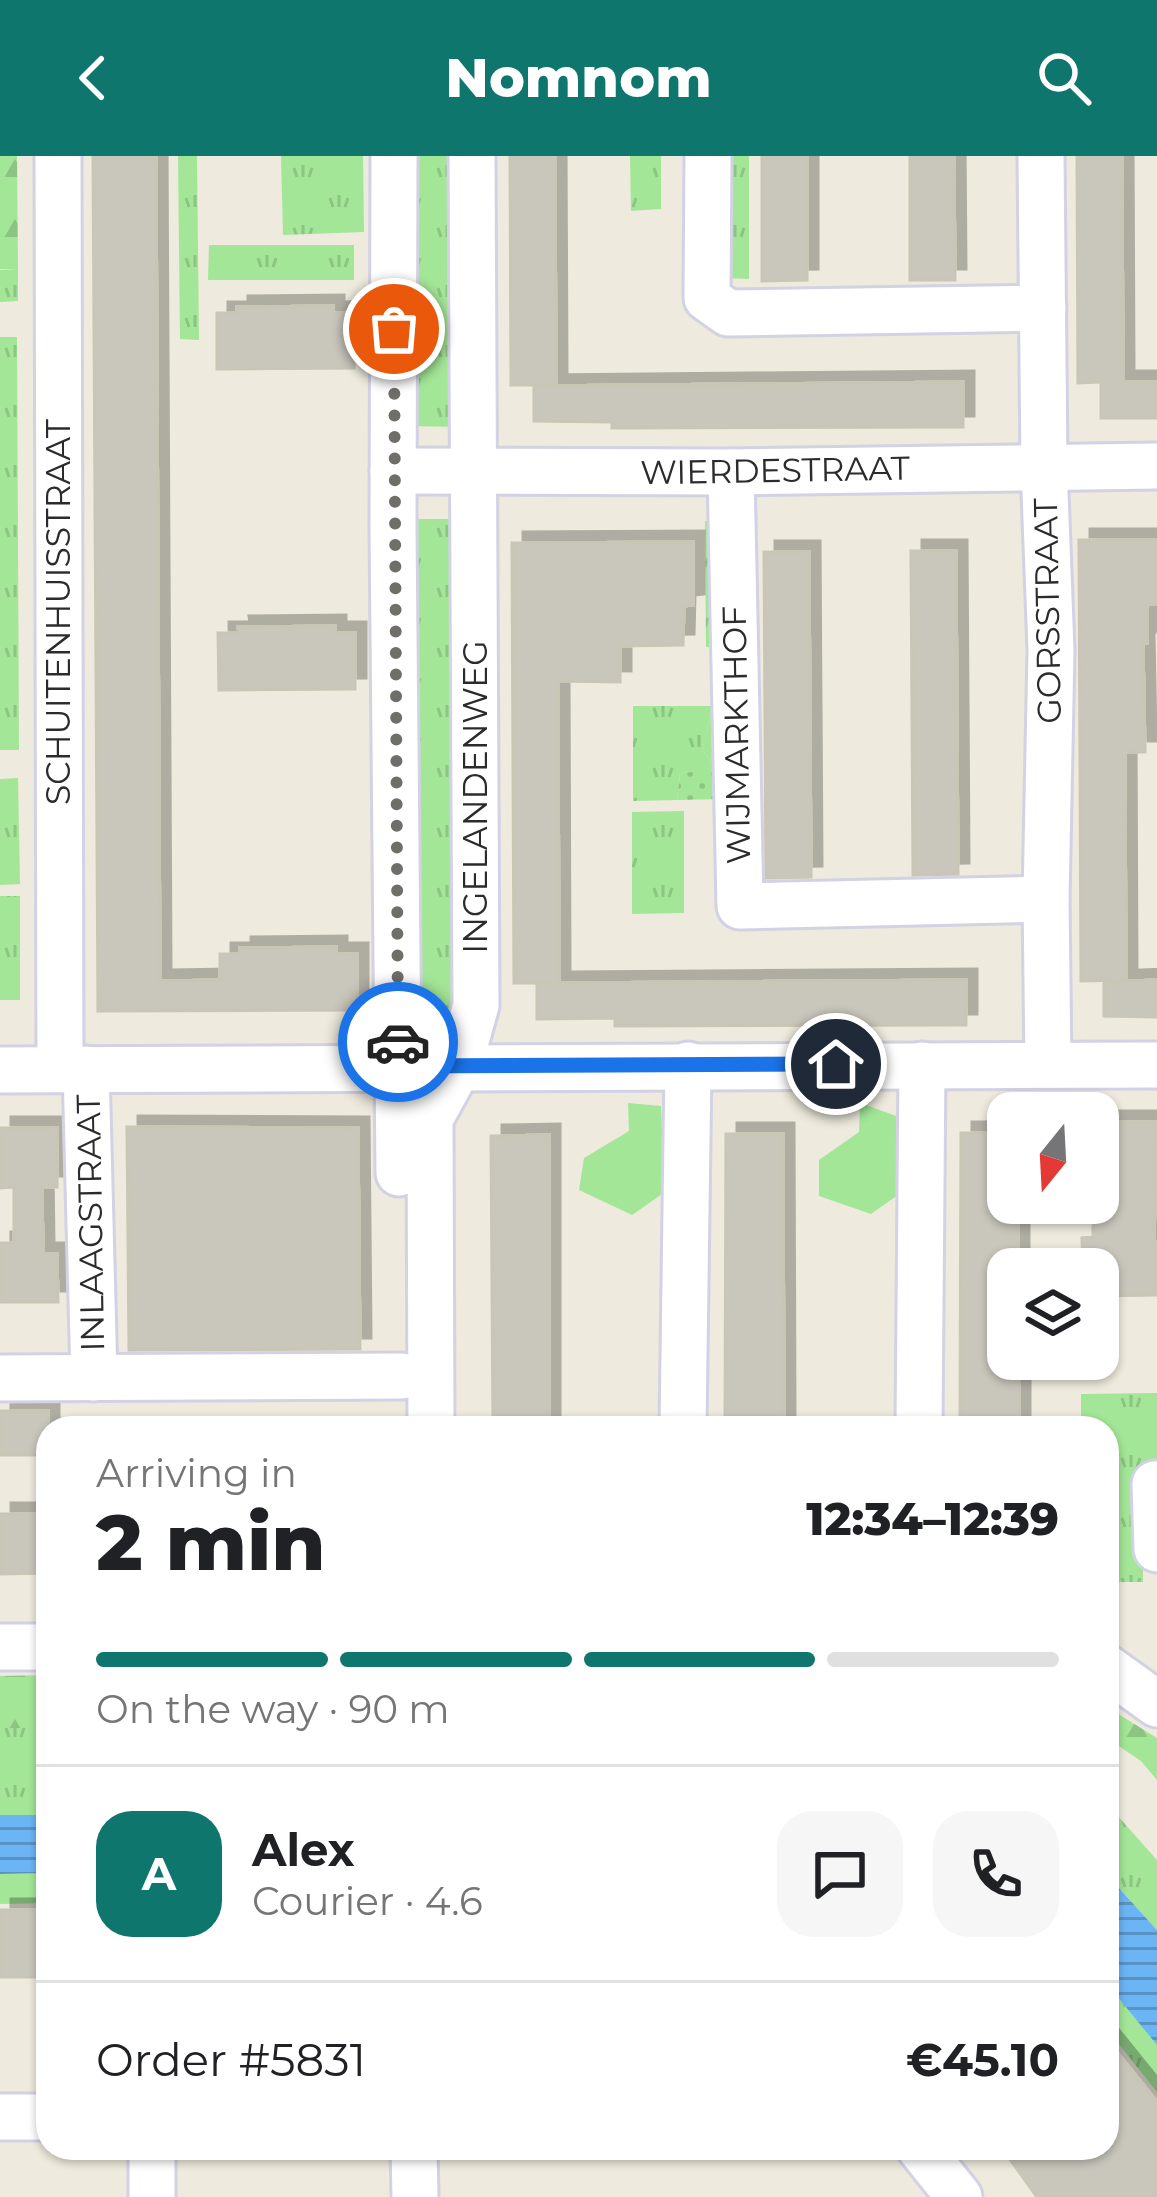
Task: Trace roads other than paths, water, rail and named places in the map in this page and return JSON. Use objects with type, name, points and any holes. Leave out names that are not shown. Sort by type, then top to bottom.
[{"type":"street","name":"SCHUITENHUISSTRAAT","points":[[58,156],[74,1069]]},
{"type":"street","points":[[394,156],[403,1416]]},
{"type":"street","name":"INGELANDENWEG","points":[[431,1416],[430,1119],[459,1066],[476,1005],[472,156]]},
{"type":"street","points":[[708,156],[706,298],[728,313],[1043,308]]},
{"type":"street","name":"GORSSTRAAT","points":[[1041,156],[1044,466],[1052,650],[1048,1065]]},
{"type":"street","name":"WIERDESTRAAT","points":[[393,471],[1157,466]]},
{"type":"street","name":"WIJMARKTHOF","points":[[731,472],[740,906],[1046,899]]},
{"type":"street","points":[[683,1416],[688,1065]]},
{"type":"street","points":[[919,1416],[922,1065]]},
{"type":"street","points":[[0,1070],[1157,1065]]},
{"type":"street","name":"INLAAGSTRAAT","points":[[74,1069],[94,1378]]},
{"type":"street","points":[[0,1378],[402,1376]]},
{"type":"street","points":[[1155,1484],[1157,1549]]},
{"type":"street","points":[[0,1647],[36,1647]]},
{"type":"street","points":[[1119,1677],[1157,1704]]},
{"type":"street","points":[[0,2117],[36,2117]]},
{"type":"street","points":[[152,2160],[152,2197]]},
{"type":"street","points":[[413,2160],[415,2197]]},
{"type":"street","points":[[930,2160],[959,2197]]},
{"type":"water","points":[[0,1815],[36,1815],[36,1873],[0,1874]]},
{"type":"water","points":[[1119,1888],[1157,1930],[1157,2045],[1119,1999]]}]
